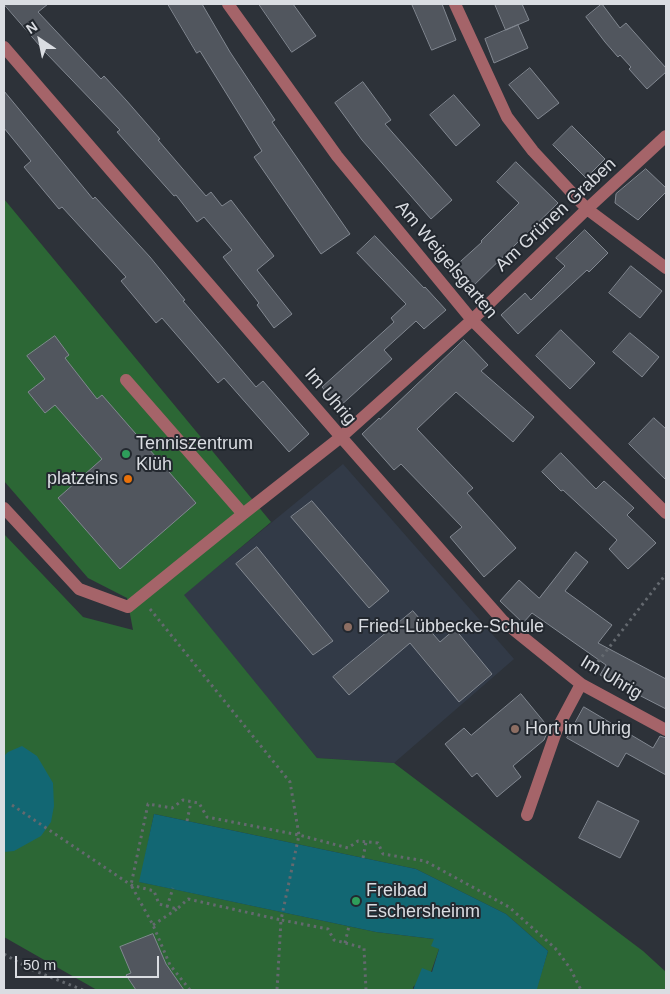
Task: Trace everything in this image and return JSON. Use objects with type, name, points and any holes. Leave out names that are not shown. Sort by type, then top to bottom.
[{"type":"street","name":"Am Weigelsgarten","points":[[228,4],[337,156],[472,320],[666,513]]},
{"type":"street","points":[[454,4],[507,117],[533,151],[587,209],[666,268]]},
{"type":"street","name":"Im Uhrig","points":[[4,47],[341,437],[503,621],[581,684],[666,730]]},
{"type":"street","name":"Am Grünen Graben","points":[[4,508],[79,589],[128,607],[341,437],[472,320],[666,136]]},
{"type":"street","points":[[126,380],[243,514]]},
{"type":"street","points":[[527,815],[557,729],[581,684]]},
{"type":"path","points":[[581,684],[666,574]]},
{"type":"path","points":[[140,596],[290,782],[299,835],[281,920],[278,990]]},
{"type":"path","points":[[190,990],[170,965],[131,885],[148,804],[172,808],[183,800],[199,803],[207,817],[299,835],[348,848],[358,840],[378,843],[383,854],[425,861],[509,907],[554,948],[570,968],[581,990]]},
{"type":"path","points":[[187,821],[191,802]]},
{"type":"path","points":[[12,805],[131,885],[154,891],[159,904],[178,909]]},
{"type":"path","points":[[363,858],[366,842]]},
{"type":"path","points":[[167,906],[172,888]]},
{"type":"path","points":[[152,925],[178,909],[188,900],[328,929],[334,940],[364,948],[366,990]]},
{"type":"path","points":[[346,943],[349,926]]},
{"type":"path","points":[[4,954],[30,968],[83,990]]},
{"type":"shaded area","name":"Fried-Lübbecke-Schule","points":[[343,464],[514,659],[394,763],[317,758],[183,595]]},
{"type":"green space","points":[[4,199],[271,522],[184,595],[317,758],[394,763],[643,951],[666,972],[666,990],[536,990],[548,951],[506,914],[416,869],[154,814],[140,882],[376,932],[434,939],[439,949],[431,972],[413,987],[413,990],[179,990],[182,988],[131,973],[126,975],[136,990],[97,990],[4,937],[4,534],[83,617],[133,630],[127,598],[88,578],[4,481]]},
{"type":"water","points":[[22,746],[37,756],[53,783],[54,806],[51,822],[41,836],[14,851],[4,852],[4,756],[8,752]]},
{"type":"water","name":"Freibad Eschersheinm","points":[[154,814],[416,869],[506,914],[548,951],[537,989],[413,990],[422,968],[432,972],[439,949],[431,946],[434,939],[376,932],[139,882]]},
{"type":"building","points":[[4,4],[48,4],[38,12],[101,79],[104,76],[126,100],[206,196],[211,192],[222,206],[231,200],[274,256],[257,270],[292,314],[274,328],[257,305],[259,303],[223,257],[232,250],[204,217],[197,222],[176,195],[174,196],[117,132],[120,130],[46,53]]},
{"type":"building","points":[[168,4],[202,4],[230,52],[275,120],[272,122],[350,234],[321,254],[254,157],[262,151],[200,51],[197,53]]},
{"type":"building","points":[[259,4],[293,4],[316,36],[292,52]]},
{"type":"building","points":[[412,4],[442,4],[456,40],[432,50]]},
{"type":"building","points":[[495,4],[522,4],[529,20],[506,30]]},
{"type":"building","points":[[602,4],[620,28],[626,23],[666,68],[666,72],[647,89],[629,69],[631,67],[620,55],[618,57],[586,17]]},
{"type":"building","points":[[518,25],[528,48],[494,63],[485,39]]},
{"type":"building","points":[[530,68],[559,103],[538,119],[509,85]]},
{"type":"building","points":[[363,82],[391,120],[385,124],[452,200],[431,219],[362,140],[335,103]]},
{"type":"building","points":[[4,91],[93,199],[95,197],[150,257],[185,300],[183,301],[256,387],[263,381],[309,434],[289,452],[224,378],[218,383],[162,318],[156,323],[121,281],[126,277],[62,207],[59,209],[24,167],[31,161],[4,128]]},
{"type":"building","points":[[454,95],[480,125],[456,146],[430,115]]},
{"type":"building","points":[[572,126],[605,159],[586,178],[553,145]]},
{"type":"building","points":[[516,162],[558,203],[469,290],[451,270],[482,242],[519,203],[497,182]]},
{"type":"building","points":[[646,169],[666,188],[666,192],[638,220],[615,203],[616,194]]},
{"type":"building","points":[[585,230],[608,253],[518,334],[501,315],[525,293],[531,300],[565,266],[556,258]]},
{"type":"building","points":[[375,236],[446,310],[424,329],[416,321],[384,350],[392,359],[339,407],[322,387],[394,322],[391,318],[406,304],[357,253]]},
{"type":"building","points":[[631,266],[662,291],[640,318],[609,293]]},
{"type":"building","points":[[561,330],[595,363],[570,389],[536,356]]},
{"type":"building","points":[[630,333],[659,357],[642,377],[613,352]]},
{"type":"building","name":"platzeins","points":[[55,336],[69,355],[65,358],[97,399],[102,395],[196,503],[120,569],[58,498],[102,459],[55,405],[45,413],[28,392],[45,379],[27,356]]},
{"type":"building","points":[[464,340],[488,365],[481,371],[534,417],[513,442],[456,392],[417,429],[473,488],[467,493],[516,548],[484,577],[450,537],[462,527],[401,464],[394,470],[362,434]]},
{"type":"building","points":[[654,418],[666,429],[666,480],[629,444]]},
{"type":"building","points":[[561,453],[596,489],[604,481],[634,508],[627,515],[656,543],[628,569],[609,549],[617,540],[542,472]]},
{"type":"building","points":[[312,501],[389,591],[369,608],[291,517]]},
{"type":"building","points":[[257,547],[333,641],[313,655],[236,564]]},
{"type":"building","points":[[576,552],[588,562],[565,591],[612,625],[598,643],[666,679],[666,709],[600,675],[606,665],[532,613],[523,623],[500,601],[519,580],[539,598]]},
{"type":"building","points":[[413,611],[440,642],[455,629],[492,674],[459,702],[410,643],[349,695],[333,677]]},
{"type":"building","points":[[521,694],[549,728],[544,740],[513,766],[521,777],[497,797],[477,773],[472,777],[445,744],[464,728],[471,735]]},
{"type":"building","points":[[584,707],[653,748],[660,736],[666,738],[666,775],[626,753],[618,767],[567,738]]},
{"type":"building","points":[[598,801],[639,821],[620,858],[579,838]]},
{"type":"building","points":[[153,934],[166,964],[184,990],[136,990],[126,975],[131,973],[120,947]]},
{"type":"place","name":"Tenniszentrum Klüh","points":[[126,454]]},
{"type":"place","name":"platzeins","points":[[128,479]]},
{"type":"place","name":"Fried-Lübbecke-Schule","points":[[348,627]]},
{"type":"place","name":"Hort im Uhrig","points":[[515,729]]},
{"type":"place","name":"Freibad Eschersheinm","points":[[356,901]]}]
